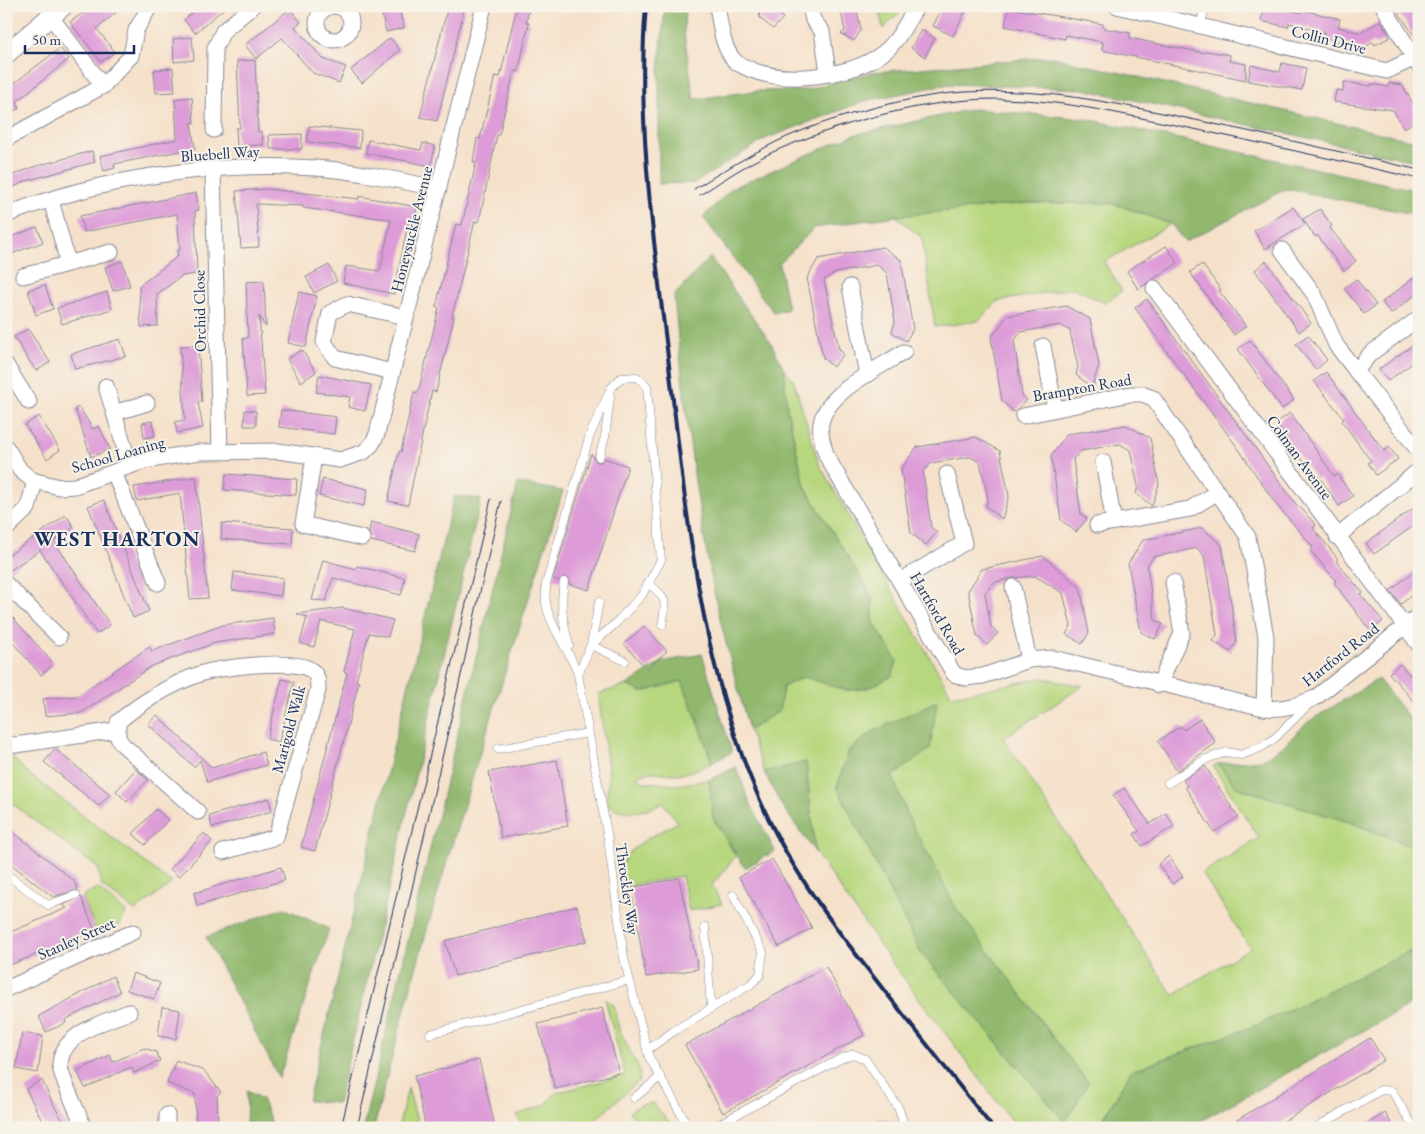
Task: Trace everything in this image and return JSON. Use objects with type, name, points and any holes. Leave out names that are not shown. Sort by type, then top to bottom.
[{"type":"street","points":[[6,139],[103,86],[131,56],[136,30],[150,6]]},
{"type":"street","points":[[214,130],[215,48],[223,31],[253,6]]},
{"type":"street","name":"Honeysuckle Avenue","points":[[360,454],[372,444],[377,434],[484,6]]},
{"type":"street","points":[[717,6],[724,46],[736,62],[761,74],[789,78],[860,65],[884,52],[896,39],[917,6]]},
{"type":"street","points":[[810,6],[813,20],[822,30],[828,72]]},
{"type":"street","name":"Collin Drive","points":[[1117,6],[1387,71],[1417,60]]},
{"type":"street","points":[[1383,6],[1417,60]]},
{"type":"street","points":[[6,54],[57,12],[103,86]]},
{"type":"street","name":"Bluebell Way","points":[[6,215],[51,200],[114,183],[213,170],[315,168],[373,174],[439,189]]},
{"type":"street","name":"Orchid Close","points":[[213,170],[220,451]]},
{"type":"street","points":[[51,200],[68,263]]},
{"type":"street","points":[[1282,250],[1314,294],[1336,345],[1419,451]]},
{"type":"street","points":[[22,276],[111,252]]},
{"type":"street","points":[[850,288],[867,375]]},
{"type":"street","name":"Colman Avenue","points":[[1154,288],[1419,645]]},
{"type":"street","points":[[392,372],[335,358],[324,342],[330,313],[348,304],[406,317]]},
{"type":"street","points":[[1356,371],[1370,354],[1419,318]]},
{"type":"street","points":[[1043,346],[1055,409]]},
{"type":"street","name":"Hartford Road","points":[[904,352],[867,375],[842,393],[831,404],[821,423],[822,440],[827,457],[954,674],[965,678],[983,676],[1030,660],[1053,658],[1160,685],[1264,708],[1278,709],[1297,706],[1315,698],[1419,615]]},
{"type":"street","points":[[8,372],[29,402]]},
{"type":"street","points":[[106,386],[130,466]]},
{"type":"street","name":"Brampton Road","points":[[1023,416],[1130,394],[1142,394],[1153,398],[1248,537],[1266,637],[1264,708]]},
{"type":"street","points":[[114,413],[148,404]]},
{"type":"street","points":[[6,447],[20,470],[35,481],[28,508],[6,529]]},
{"type":"street","name":"School Loaning","points":[[35,481],[59,487],[75,486],[144,461],[199,452],[278,451],[340,460],[360,454]]},
{"type":"street","points":[[314,457],[303,524],[362,538]]},
{"type":"street","points":[[1103,462],[1114,522]]},
{"type":"street","points":[[1337,537],[1419,470]]},
{"type":"street","points":[[114,472],[158,583]]},
{"type":"street","points":[[900,581],[964,544],[947,474]]},
{"type":"street","points":[[1097,525],[1190,509],[1218,492]]},
{"type":"street","points":[[1160,685],[1182,633],[1174,582]]},
{"type":"street","points":[[6,584],[59,637]]},
{"type":"street","points":[[1013,587],[1030,660]]},
{"type":"street","name":"Marigold Walk","points":[[116,730],[118,722],[125,716],[198,675],[252,665],[289,665],[310,669],[316,675],[318,690],[276,837],[223,852]]},
{"type":"street","points":[[6,744],[16,745],[116,730],[122,744],[198,812]]},
{"type":"street","name":"Stanley Street","points":[[6,989],[133,932]]},
{"type":"street","points":[[84,1128],[60,1068],[62,1055],[72,1040],[87,1029],[129,1012]]},
{"type":"lane","points":[[1200,26],[1204,11],[1201,6]]},
{"type":"lane","points":[[571,654],[554,628],[546,604],[546,584],[590,435],[611,388],[621,378],[637,378],[647,386],[661,560],[642,595],[615,624],[591,645]]},
{"type":"lane","points":[[599,456],[604,437],[611,388]]},
{"type":"lane","points":[[564,582],[561,602],[562,619],[571,654]]},
{"type":"lane","points":[[648,583],[660,592],[665,600],[662,625]]},
{"type":"lane","points":[[578,674],[591,645],[599,602]]},
{"type":"lane","points":[[591,645],[625,661]]},
{"type":"lane","name":"Throckley Way","points":[[571,654],[578,674],[608,839],[624,958],[629,980],[647,1050],[689,1128]]},
{"type":"lane","points":[[1168,783],[1206,759],[1227,752],[1241,755],[1262,747],[1275,738],[1315,698]]},
{"type":"lane","points":[[498,749],[588,733]]},
{"type":"lane","points":[[6,874],[48,905],[76,895]]},
{"type":"lane","points":[[647,1050],[751,984],[760,976],[763,952],[732,896]]},
{"type":"lane","points":[[705,927],[711,1008]]},
{"type":"lane","points":[[430,1034],[629,980]]},
{"type":"lane","points":[[712,1128],[840,1059],[853,1054],[865,1059],[898,1107],[905,1128],[883,1126],[879,1128]]},
{"type":"lane","points":[[634,1098],[660,1077]]},
{"type":"lane","points":[[1315,1128],[1382,1090],[1392,1091],[1414,1128]]},
{"type":"green space","points":[[665,6],[685,6],[684,33],[694,99],[756,91],[805,90],[874,72],[1052,57],[1419,142],[1419,162],[1083,89],[949,84],[865,101],[765,139],[695,183],[659,184],[659,70]]},
{"type":"green space","points":[[879,6],[906,6],[883,29]]},
{"type":"green space","points":[[973,109],[1087,119],[1419,191],[1419,215],[1286,189],[1185,242],[1171,224],[1112,203],[1029,203],[896,216],[814,228],[779,264],[788,309],[774,313],[703,217],[732,188],[853,135]]},
{"type":"green space","points":[[1029,203],[1112,203],[1171,224],[1104,262],[1122,291],[1105,303],[1074,288],[998,301],[978,321],[935,327],[922,238],[896,216]]},
{"type":"green space","points":[[710,257],[771,343],[784,369],[787,409],[805,487],[872,596],[873,621],[897,662],[892,676],[867,688],[857,690],[839,688],[804,677],[783,687],[779,711],[749,730],[720,617],[706,549],[687,423],[674,296]]},
{"type":"green space","points":[[784,369],[794,382],[819,464],[952,696],[1042,678],[1083,686],[1003,738],[1173,995],[1250,948],[1202,873],[1259,838],[1213,766],[1218,764],[1236,787],[1352,823],[1419,849],[1419,947],[1260,1024],[1131,1071],[1098,1128],[1017,1128],[890,960],[815,852],[806,762],[764,772],[749,730],[779,711],[783,687],[804,676],[846,691],[872,687],[897,662],[873,621],[872,596],[805,487],[787,409]],"holes":[[[874,731],[902,770],[892,776],[911,823],[957,910],[1088,1083],[1065,1122],[921,953],[837,787],[850,750]]]},
{"type":"green space","points":[[518,483],[563,491],[439,887],[374,1128],[363,1128]]},
{"type":"green space","points":[[454,496],[481,499],[338,1103],[308,1101]]},
{"type":"green space","points":[[702,654],[732,752],[712,763],[682,681],[642,692],[627,685],[662,662]]},
{"type":"green space","points":[[1378,679],[1419,730],[1419,849],[1352,823],[1236,787],[1218,764],[1261,760],[1282,747],[1308,722]]},
{"type":"green space","points":[[682,681],[712,763],[682,773],[652,772],[637,776],[643,782],[676,785],[709,780],[713,818],[736,856],[712,885],[722,904],[689,911],[682,876],[622,887],[620,874],[628,854],[646,839],[678,822],[663,803],[636,812],[623,811],[609,806],[607,795],[609,775],[598,694],[627,685],[642,692]]},
{"type":"green space","points":[[937,701],[930,749],[892,776],[911,823],[957,910],[1088,1083],[1065,1122],[921,953],[837,787],[849,750],[874,731]]},
{"type":"green space","points":[[6,757],[15,760],[31,776],[172,883],[135,911],[102,886],[98,868],[6,799]]},
{"type":"green space","points":[[806,762],[815,852],[782,806],[764,772]]},
{"type":"green space","points":[[736,767],[749,801],[775,851],[745,868],[713,818],[709,780]]},
{"type":"green space","points":[[97,888],[126,912],[120,925],[98,935],[83,900],[84,895]]},
{"type":"green space","points":[[284,908],[329,929],[279,1078],[206,937]]},
{"type":"green space","points":[[1419,947],[1419,1000],[1188,1128],[1098,1128],[1131,1071],[1260,1024]]},
{"type":"green space","points":[[605,999],[614,1005],[619,1029],[640,1071],[639,1081],[586,1128],[522,1128],[517,1115],[545,1105],[556,1093],[625,1075]]},
{"type":"green space","points":[[408,1088],[419,1128],[398,1128]]},
{"type":"green space","points":[[247,1091],[262,1099],[274,1128],[246,1128]]},
{"type":"green space","points":[[653,1103],[674,1128],[644,1128],[629,1112],[640,1105]]},
{"type":"building","points":[[92,6],[123,6],[97,29],[115,52],[101,62],[70,22]]},
{"type":"building","points":[[199,6],[227,6],[195,33],[184,20]]},
{"type":"building","points":[[380,6],[398,6],[404,28],[386,32]]},
{"type":"building","points":[[448,6],[465,6],[437,121],[420,117]]},
{"type":"building","points":[[517,6],[530,6],[526,22],[529,23],[518,72],[514,71],[499,135],[497,135],[479,222],[475,221],[436,392],[432,391],[408,505],[388,501],[414,392],[418,393],[439,308],[436,307],[456,224],[462,225],[476,163],[473,162],[477,138],[480,139],[495,76],[500,77]]},
{"type":"building","points":[[758,6],[776,6],[777,12],[783,18],[773,29],[760,18]]},
{"type":"building","points":[[840,6],[856,6],[861,30],[854,41],[841,34],[845,31]]},
{"type":"building","points":[[943,6],[968,6],[953,36],[933,26]]},
{"type":"building","points":[[1265,6],[1302,13],[1303,10],[1340,19],[1338,27],[1360,33],[1381,21],[1390,37],[1375,45],[1373,42],[1363,49],[1323,37],[1324,32],[1289,23],[1288,27],[1261,21]]},
{"type":"building","points":[[1408,6],[1419,6],[1419,42],[1398,12]]},
{"type":"building","points":[[1009,8],[1103,24],[1103,28],[1130,33],[1130,38],[1205,53],[1206,51],[1230,55],[1229,61],[1246,64],[1246,80],[1102,50],[1103,42],[1066,35],[1065,39],[1005,26]]},
{"type":"building","points":[[290,9],[301,22],[295,27],[323,59],[346,67],[339,83],[313,73],[282,38],[256,59],[245,45]]},
{"type":"building","points":[[921,30],[935,38],[925,57],[911,48]]},
{"type":"building","points":[[192,37],[194,60],[174,62],[173,39]]},
{"type":"building","points":[[390,38],[400,50],[362,83],[351,70]]},
{"type":"building","points":[[60,48],[69,59],[17,101],[19,109],[6,113],[6,76],[9,75],[12,85]]},
{"type":"building","points":[[255,60],[258,132],[262,132],[263,145],[237,146],[236,128],[240,128],[237,61]]},
{"type":"building","points":[[1282,63],[1306,68],[1302,90],[1248,81],[1251,65],[1280,72]]},
{"type":"building","points":[[173,68],[175,92],[156,93],[154,70]]},
{"type":"building","points":[[1344,82],[1388,87],[1389,83],[1402,85],[1419,113],[1419,119],[1404,128],[1393,110],[1334,102],[1336,90],[1343,91]]},
{"type":"building","points":[[192,97],[194,123],[191,123],[195,148],[114,164],[115,168],[104,171],[100,156],[177,139],[175,99]]},
{"type":"building","points":[[309,126],[361,131],[360,148],[307,142]]},
{"type":"building","points":[[302,134],[302,149],[270,149],[269,135]]},
{"type":"building","points":[[368,140],[421,150],[423,143],[435,146],[431,166],[366,153]]},
{"type":"building","points":[[92,151],[95,162],[26,181],[6,191],[6,178],[33,167]]},
{"type":"building","points":[[268,189],[359,199],[359,196],[417,207],[414,224],[408,223],[394,294],[343,283],[346,266],[380,271],[391,220],[388,219],[303,208],[303,206],[256,204],[259,247],[241,248],[236,191]]},
{"type":"building","points":[[196,193],[199,210],[195,211],[197,274],[182,276],[157,294],[158,326],[141,327],[139,286],[178,256],[177,250],[180,250],[177,214],[84,232],[80,216]]},
{"type":"building","points":[[1293,207],[1305,224],[1265,249],[1254,231]]},
{"type":"building","points":[[1320,209],[1332,226],[1330,228],[1356,261],[1344,271],[1317,235],[1315,237],[1303,219]]},
{"type":"building","points":[[37,227],[43,242],[6,256],[6,239]]},
{"type":"building","points":[[1166,246],[1178,263],[1138,289],[1127,271]]},
{"type":"building","points":[[883,247],[901,260],[913,329],[906,341],[892,332],[895,322],[887,273],[877,265],[835,273],[824,280],[839,349],[844,354],[833,367],[823,358],[807,278],[818,259]]},
{"type":"building","points":[[122,261],[130,286],[113,291],[105,267]]},
{"type":"building","points":[[1266,261],[1311,323],[1299,332],[1255,270]]},
{"type":"building","points":[[1202,264],[1221,290],[1219,291],[1246,326],[1234,335],[1190,272]]},
{"type":"building","points":[[329,265],[337,281],[314,293],[306,277]]},
{"type":"building","points":[[1419,274],[1419,292],[1391,314],[1382,302]]},
{"type":"building","points":[[1356,279],[1376,305],[1364,314],[1344,288]]},
{"type":"building","points":[[264,281],[266,327],[259,316],[265,395],[247,396],[243,338],[248,338],[246,282]]},
{"type":"building","points":[[45,285],[53,309],[36,315],[28,290]]},
{"type":"building","points":[[107,292],[112,309],[62,324],[57,308]]},
{"type":"building","points":[[299,292],[317,296],[306,347],[288,343]]},
{"type":"building","points":[[1147,299],[1298,507],[1316,525],[1313,528],[1338,559],[1336,561],[1363,593],[1360,594],[1383,621],[1371,632],[1334,583],[1336,581],[1310,550],[1313,547],[1275,503],[1240,451],[1135,308]]},
{"type":"building","points":[[1066,306],[1090,319],[1099,365],[1092,387],[1076,375],[1078,367],[1070,331],[1060,325],[1021,332],[1014,341],[1022,395],[1027,400],[1014,412],[1002,401],[991,338],[1007,316]]},
{"type":"building","points":[[28,329],[50,362],[36,371],[14,337]]},
{"type":"building","points":[[1308,335],[1327,360],[1316,370],[1296,344]]},
{"type":"building","points":[[120,339],[126,356],[75,369],[71,354]]},
{"type":"building","points":[[1250,340],[1294,400],[1282,409],[1238,349]]},
{"type":"building","points":[[1419,341],[1419,358],[1388,381],[1379,369]]},
{"type":"building","points":[[198,345],[202,402],[198,402],[203,428],[177,433],[175,422],[185,420],[180,346]]},
{"type":"building","points":[[302,350],[316,372],[301,382],[287,359]]},
{"type":"building","points":[[1326,372],[1384,451],[1389,447],[1398,459],[1376,475],[1368,463],[1371,461],[1342,421],[1344,419],[1314,381]]},
{"type":"building","points":[[319,375],[371,385],[365,411],[348,407],[350,397],[316,392]]},
{"type":"building","points":[[79,407],[93,429],[99,426],[110,449],[91,457],[75,409]]},
{"type":"building","points":[[245,410],[256,411],[256,426],[244,426]]},
{"type":"building","points":[[281,410],[336,417],[334,434],[279,427]]},
{"type":"building","points":[[1290,413],[1334,476],[1337,474],[1353,496],[1339,506],[1319,477],[1316,479],[1276,423]]},
{"type":"building","points":[[39,416],[60,450],[47,459],[25,425]]},
{"type":"building","points":[[152,421],[155,436],[144,438],[142,423]]},
{"type":"building","points":[[1126,425],[1150,438],[1159,484],[1152,506],[1136,494],[1138,486],[1130,450],[1120,444],[1081,451],[1073,459],[1081,514],[1087,519],[1076,532],[1061,520],[1051,456],[1067,434]]},
{"type":"building","points":[[976,437],[1000,451],[1009,496],[1002,519],[986,506],[988,498],[980,462],[970,457],[931,463],[923,472],[931,527],[937,532],[926,545],[911,533],[901,469],[917,447]]},
{"type":"building","points":[[591,454],[597,462],[601,462],[604,458],[628,466],[589,590],[569,584],[569,579],[565,577],[559,581],[553,579]]},
{"type":"building","points":[[226,474],[297,479],[296,495],[224,490]]},
{"type":"building","points":[[196,477],[208,598],[190,599],[180,493],[137,501],[134,487]]},
{"type":"building","points":[[323,479],[368,489],[364,506],[319,496]]},
{"type":"building","points":[[104,500],[149,611],[133,618],[88,506]]},
{"type":"building","points":[[1419,504],[1419,522],[1374,554],[1366,543]]},
{"type":"building","points":[[66,515],[74,527],[54,541],[110,625],[97,634],[40,550],[6,573],[6,557]]},
{"type":"building","points":[[371,522],[419,534],[415,551],[371,541],[369,532]]},
{"type":"building","points":[[222,523],[293,528],[292,544],[221,539]]},
{"type":"building","points":[[1202,528],[1222,545],[1237,642],[1230,652],[1213,641],[1217,635],[1204,556],[1197,548],[1153,557],[1147,566],[1155,620],[1163,624],[1155,639],[1141,632],[1128,564],[1143,540]]},
{"type":"building","points":[[1043,556],[1080,587],[1089,633],[1082,644],[1066,634],[1071,626],[1063,593],[1035,576],[1011,578],[993,583],[985,593],[991,627],[998,633],[987,645],[977,636],[968,591],[982,569]]},
{"type":"building","points":[[323,560],[356,569],[357,566],[405,578],[401,595],[333,578],[326,601],[312,600]]},
{"type":"building","points":[[1419,567],[1419,589],[1401,604],[1390,591]]},
{"type":"building","points":[[234,572],[283,578],[281,596],[232,590]]},
{"type":"building","points":[[343,608],[393,620],[388,637],[369,633],[356,681],[359,682],[315,851],[301,847],[347,673],[344,672],[355,629],[321,621],[314,647],[300,643],[307,617],[297,614]]},
{"type":"building","points":[[6,610],[54,664],[41,675],[6,635]]},
{"type":"building","points":[[273,618],[275,634],[215,643],[152,666],[81,713],[45,716],[43,699],[77,696],[149,647],[152,651],[223,625]]},
{"type":"building","points":[[644,626],[667,651],[647,669],[624,644]]},
{"type":"building","points":[[1400,664],[1419,685],[1419,707],[1389,673]]},
{"type":"building","points":[[282,679],[294,682],[279,742],[267,739]]},
{"type":"building","points":[[157,715],[212,768],[263,752],[267,765],[207,782],[200,760],[194,767],[148,724]]},
{"type":"building","points":[[1200,719],[1216,743],[1177,771],[1158,741],[1181,726],[1184,730]]},
{"type":"building","points":[[55,749],[110,794],[99,806],[44,762]]},
{"type":"building","points":[[557,760],[568,826],[501,838],[489,772]]},
{"type":"building","points":[[1205,766],[1238,817],[1214,832],[1185,787],[1187,786],[1183,780]]},
{"type":"building","points":[[136,769],[148,780],[127,802],[116,791]]},
{"type":"building","points":[[1124,788],[1150,824],[1166,813],[1174,826],[1142,846],[1134,834],[1139,831],[1113,795]]},
{"type":"building","points":[[269,798],[272,811],[212,828],[209,816]]},
{"type":"building","points":[[156,809],[168,820],[145,845],[133,834]]},
{"type":"building","points":[[6,826],[74,881],[78,890],[53,897],[6,860]]},
{"type":"building","points":[[204,833],[212,841],[179,877],[170,869]]},
{"type":"building","points":[[1169,856],[1183,877],[1172,884],[1158,864]]},
{"type":"building","points":[[772,859],[812,928],[779,947],[739,877]]},
{"type":"building","points":[[281,867],[285,880],[197,906],[194,893]]},
{"type":"building","points":[[679,878],[698,969],[646,977],[631,888]]},
{"type":"building","points":[[81,897],[95,931],[10,965],[6,957],[6,934],[67,908],[63,905]]},
{"type":"building","points":[[577,906],[587,941],[455,976],[445,941]]},
{"type":"building","points":[[826,967],[864,1035],[723,1113],[685,1045]]},
{"type":"building","points":[[133,973],[160,983],[154,999],[127,990]]},
{"type":"building","points":[[113,976],[120,992],[65,1020],[66,1023],[46,1032],[39,1016]]},
{"type":"building","points":[[162,1007],[180,1010],[176,1039],[158,1036]]},
{"type":"building","points":[[602,1008],[619,1073],[555,1089],[538,1024]]},
{"type":"building","points":[[22,1033],[43,1036],[38,1073],[16,1069]]},
{"type":"building","points":[[1370,1038],[1384,1060],[1273,1128],[1224,1128]]},
{"type":"building","points":[[144,1048],[156,1052],[160,1061],[134,1073],[131,1067],[85,1088],[77,1071],[110,1055],[113,1062]]},
{"type":"building","points":[[176,1060],[204,1071],[221,1092],[217,1096],[218,1128],[196,1128],[195,1094],[167,1083]]},
{"type":"building","points":[[479,1060],[495,1126],[426,1128],[414,1076]]},
{"type":"building","points":[[42,1080],[67,1128],[46,1128],[40,1117],[26,1089]]},
{"type":"building","points":[[1385,1113],[1394,1128],[1360,1128]]},
{"type":"tram line","points":[[694,189],[765,147],[796,133],[843,116],[894,103],[943,94],[994,91],[1050,94],[1158,112],[1419,170]]},
{"type":"tram line","points":[[700,195],[761,158],[827,131],[921,106],[995,99],[1073,105],[1236,138],[1419,179]]},
{"type":"tram line","points":[[341,1128],[491,499]]},
{"type":"tram line","points":[[357,1128],[501,501]]},
{"type":"railway","points":[[646,6],[643,93],[648,182],[657,271],[690,536],[712,654],[728,712],[747,769],[771,824],[782,846],[809,889],[853,950],[993,1128]]},
{"type":"district","name":"WEST HARTON","points":[[117,539]]}]
